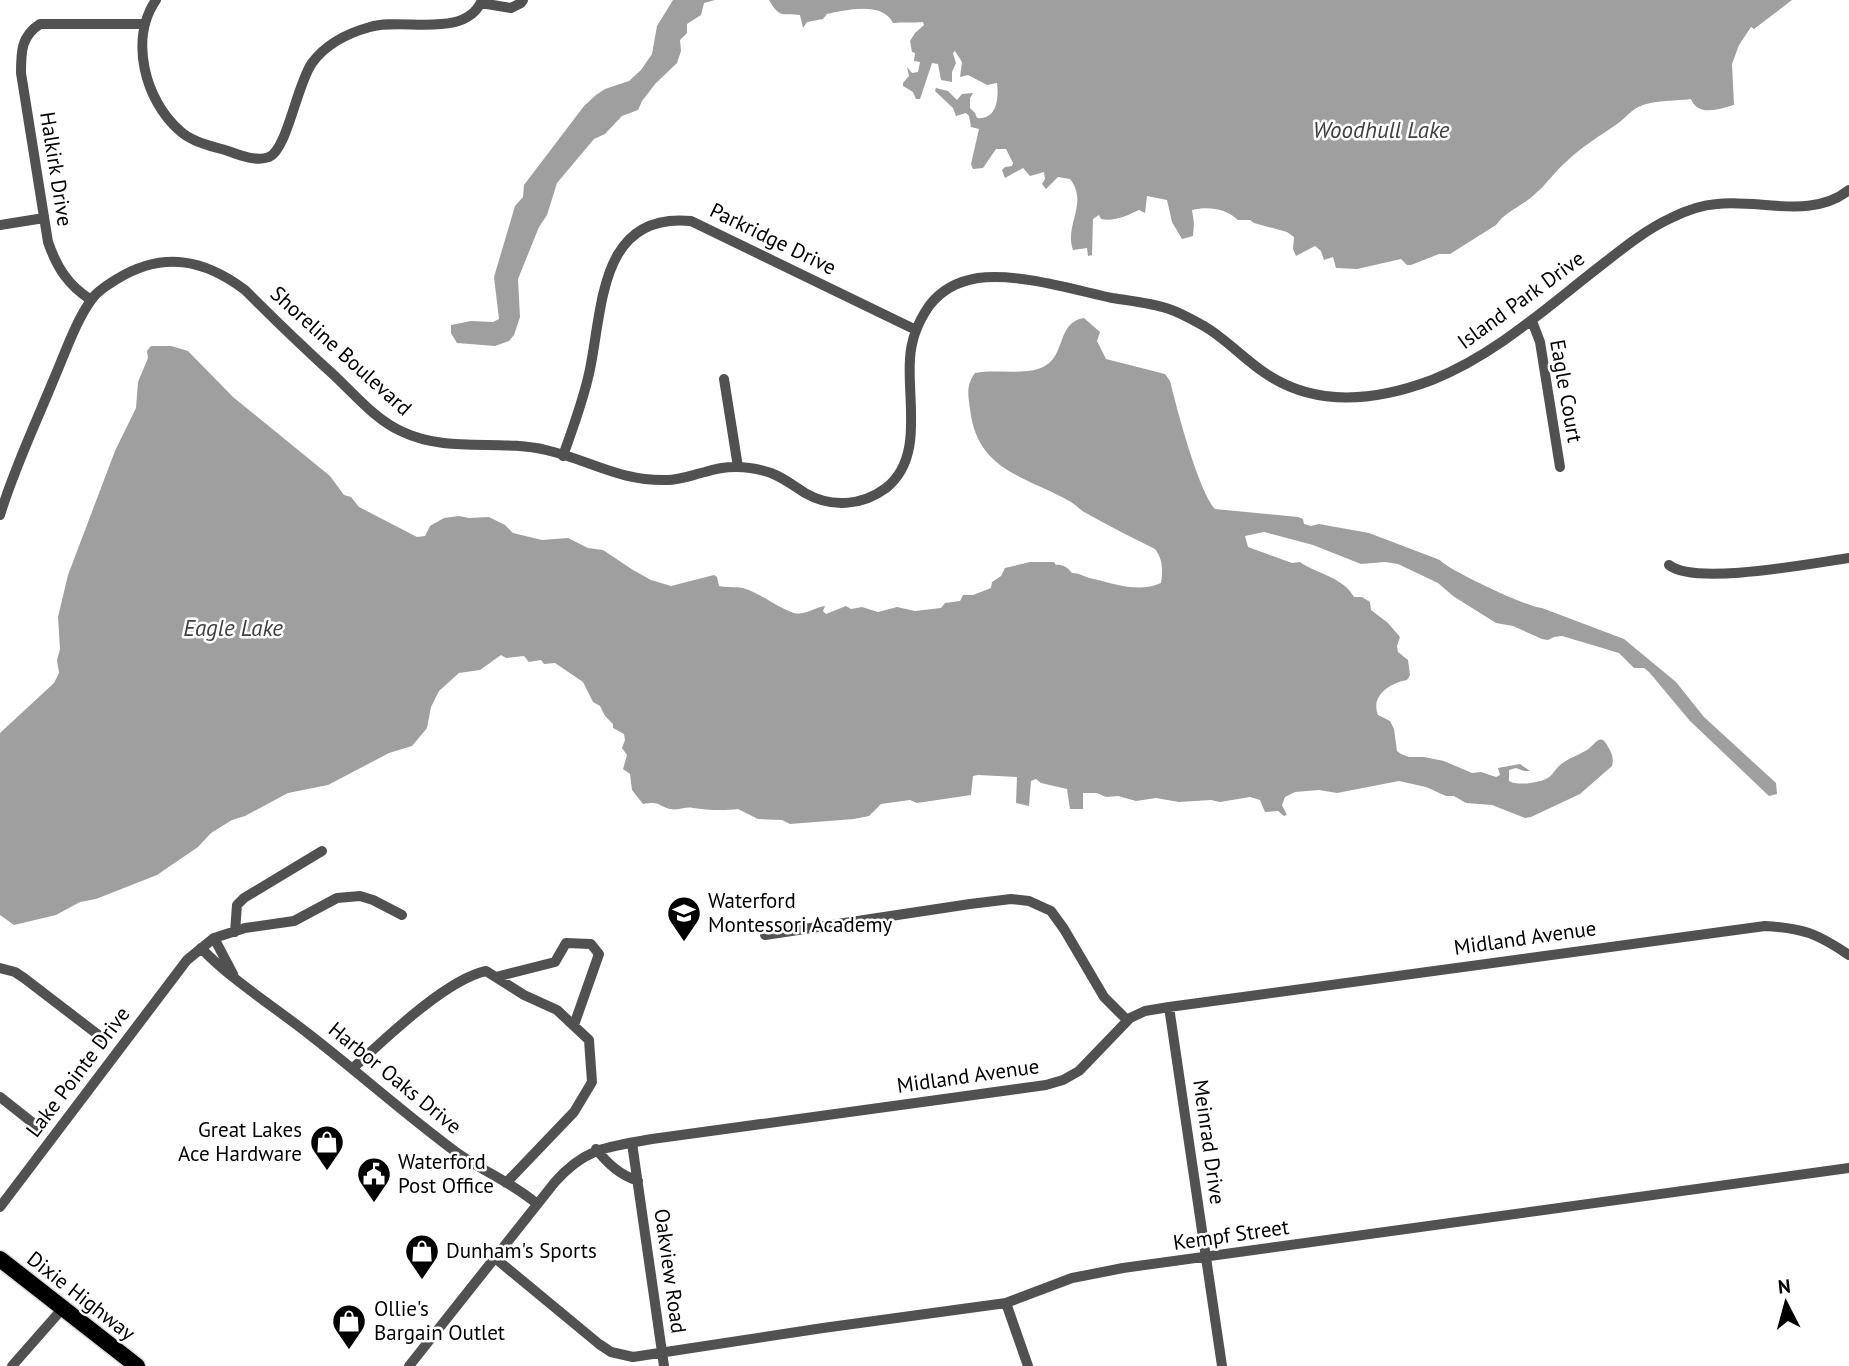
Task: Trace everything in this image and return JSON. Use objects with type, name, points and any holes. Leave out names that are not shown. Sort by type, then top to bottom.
[{"type":"main road","name":"Dixie Highway","points":[[0,1259],[136,1366]]},
{"type":"street","points":[[156,0],[144,24],[143,54],[154,98],[180,132],[239,155],[263,158],[276,152],[282,144],[299,88],[312,63],[327,47],[373,26],[459,22],[482,2],[511,8],[522,4],[523,0]]},
{"type":"street","name":"Halkirk Drive","points":[[91,300],[74,289],[57,267],[48,242],[21,73],[21,49],[24,39],[40,24],[144,24]]},
{"type":"street","name":"Island Park Drive","points":[[916,330],[933,300],[945,289],[980,278],[1043,283],[1168,309],[1213,332],[1287,387],[1319,397],[1378,394],[1430,380],[1472,362],[1532,321],[1630,244],[1672,217],[1720,203],[1807,205],[1840,197],[1849,190]]},
{"type":"street","points":[[0,225],[44,218]]},
{"type":"street","name":"Parkridge Drive","points":[[563,456],[587,383],[607,277],[617,254],[629,238],[657,223],[691,221],[916,330]]},
{"type":"street","name":"Shoreline Boulevard","points":[[0,515],[61,363],[91,300],[135,268],[173,262],[192,263],[214,270],[245,290],[355,396],[389,425],[405,434],[440,442],[547,450],[621,476],[664,481],[721,468],[738,467],[771,473],[820,500],[832,503],[867,499],[895,480],[903,466],[911,440],[910,359],[916,330]]},
{"type":"street","name":"Eagle Court","points":[[1532,321],[1540,342],[1560,467]]},
{"type":"street","points":[[724,379],[738,467]]},
{"type":"street","points":[[1669,565],[1685,572],[1731,574],[1849,558]]},
{"type":"street","points":[[235,932],[237,905],[244,898],[322,851]]},
{"type":"street","points":[[233,975],[214,938],[245,928],[294,921],[327,902],[350,897],[373,900],[402,915]]},
{"type":"street","points":[[765,935],[970,904],[1028,901],[1051,911],[1094,984],[1127,1020]]},
{"type":"street","name":"Midland Avenue","points":[[409,1366],[570,1164],[596,1149],[1046,1085],[1079,1071],[1127,1020],[1145,1012],[1169,1007],[1765,926],[1803,930],[1821,937],[1849,955]]},
{"type":"street","name":"Lake Pointe Drive","points":[[0,1207],[187,960],[214,938]]},
{"type":"street","points":[[496,977],[555,962],[566,943],[591,944],[600,954],[574,1025]]},
{"type":"street","name":"Harbor Oaks Drive","points":[[201,948],[218,966],[233,975],[455,1152],[527,1195],[537,1204]]},
{"type":"street","points":[[0,968],[24,978],[101,1037]]},
{"type":"street","points":[[352,1069],[397,1028],[444,992],[473,974],[486,971],[524,995],[557,1010],[589,1040],[592,1082],[574,1112],[506,1183]]},
{"type":"street","name":"Meinrad Drive","points":[[1169,1007],[1222,1366]]},
{"type":"street","points":[[0,1097],[38,1127]]},
{"type":"street","name":"Oakview Road","points":[[632,1143],[664,1366]]},
{"type":"street","name":"Oakview Road","points":[[596,1149],[615,1170],[638,1181]]},
{"type":"street","name":"Kempf Street","points":[[623,1356],[633,1357],[1006,1303],[1088,1274],[1849,1168]]},
{"type":"street","points":[[495,1258],[599,1344],[623,1356],[633,1366]]},
{"type":"street","points":[[1006,1303],[1028,1366]]},
{"type":"street","points":[[12,1366],[63,1308]]},
{"type":"water","points":[[673,0],[715,0],[704,3],[701,15],[687,24],[687,33],[680,40],[681,51],[677,63],[656,83],[638,110],[622,116],[605,134],[594,139],[557,183],[547,215],[539,227],[518,279],[520,317],[514,335],[509,341],[495,346],[457,343],[451,333],[451,325],[471,321],[493,322],[499,319],[494,277],[515,206],[523,197],[524,185],[584,106],[605,89],[629,81],[641,70],[652,54],[657,26]]},
{"type":"water","name":"Woodhull Lake","points":[[769,0],[1792,0],[1754,29],[1751,27],[1739,45],[1732,64],[1734,105],[1704,110],[1694,105],[1691,99],[1654,102],[1639,107],[1578,151],[1526,202],[1450,254],[1439,254],[1411,265],[1401,259],[1357,269],[1336,268],[1333,257],[1324,260],[1321,251],[1315,246],[1296,256],[1293,249],[1294,237],[1287,232],[1250,220],[1238,220],[1216,209],[1192,210],[1193,236],[1182,239],[1172,222],[1167,200],[1147,196],[1145,213],[1139,210],[1116,219],[1101,219],[1099,215],[1093,219],[1092,255],[1088,256],[1087,248],[1073,250],[1071,232],[1077,197],[1070,179],[1058,177],[1046,189],[1042,184],[1045,179],[1044,172],[1030,176],[1023,168],[1005,178],[1002,170],[1013,163],[1006,149],[996,149],[983,168],[973,169],[971,164],[979,129],[971,127],[966,113],[956,116],[953,108],[935,91],[936,88],[948,91],[957,100],[962,94],[973,93],[970,108],[977,118],[984,118],[993,112],[995,107],[997,83],[987,85],[968,75],[960,77],[962,62],[955,51],[953,53],[956,63],[952,82],[941,80],[938,64],[932,63],[920,99],[916,99],[913,92],[903,86],[909,76],[907,67],[912,73],[918,72],[920,62],[914,61],[915,53],[912,52],[910,41],[924,25],[923,22],[893,23],[881,12],[863,9],[827,14],[823,19],[807,22],[803,28],[800,15],[779,13]]},
{"type":"water","name":"Eagle Lake","points":[[1084,318],[1100,332],[1097,341],[1106,359],[1165,374],[1170,381],[1195,468],[1215,509],[1298,517],[1303,519],[1304,524],[1311,526],[1319,524],[1369,533],[1440,560],[1503,594],[1624,639],[1676,682],[1704,717],[1776,783],[1777,794],[1769,796],[1690,721],[1649,672],[1644,668],[1634,668],[1619,653],[1562,636],[1542,639],[1513,626],[1496,623],[1453,596],[1438,583],[1398,564],[1361,564],[1313,545],[1264,532],[1245,536],[1248,547],[1292,563],[1300,562],[1337,580],[1354,597],[1362,597],[1370,602],[1371,610],[1400,637],[1398,652],[1408,660],[1410,675],[1407,680],[1384,691],[1379,696],[1376,708],[1378,715],[1390,721],[1397,751],[1401,754],[1444,761],[1472,773],[1481,772],[1496,777],[1500,775],[1498,768],[1520,764],[1530,771],[1516,768],[1509,770],[1509,781],[1527,783],[1546,779],[1564,762],[1602,740],[1611,753],[1612,766],[1580,794],[1525,818],[1492,805],[1466,803],[1454,796],[1446,796],[1426,787],[1399,781],[1337,793],[1319,790],[1295,792],[1285,797],[1282,805],[1287,815],[1284,816],[1278,811],[1265,812],[1260,800],[1250,797],[1220,802],[1179,802],[1156,798],[1136,801],[1118,796],[1083,793],[1083,809],[1070,809],[1067,789],[1041,783],[1036,779],[1031,781],[1029,806],[1016,803],[1017,777],[978,775],[973,776],[971,795],[917,803],[910,800],[881,804],[869,816],[790,824],[782,820],[758,819],[738,809],[673,809],[656,803],[643,804],[632,790],[630,774],[623,769],[627,755],[622,748],[624,734],[613,728],[600,706],[593,702],[583,682],[555,663],[544,664],[541,660],[529,662],[524,656],[506,658],[501,655],[480,670],[459,673],[439,691],[431,707],[427,728],[412,746],[389,753],[328,785],[288,793],[232,820],[157,875],[96,899],[80,902],[56,915],[14,925],[0,915],[0,733],[54,683],[59,673],[58,617],[68,575],[115,451],[136,408],[138,382],[151,346],[171,346],[188,351],[233,397],[330,476],[344,495],[351,497],[359,507],[417,537],[425,536],[430,526],[444,518],[489,517],[505,525],[513,533],[542,540],[568,538],[588,548],[603,550],[651,580],[671,586],[714,575],[719,586],[746,589],[794,613],[825,606],[823,611],[826,614],[846,606],[878,612],[897,607],[915,611],[941,608],[945,603],[960,601],[963,595],[973,595],[991,588],[992,582],[1001,576],[1005,568],[1030,562],[1054,562],[1072,573],[1127,587],[1161,583],[1162,565],[1155,549],[1006,469],[982,446],[974,430],[968,395],[975,373],[1020,372],[1045,366],[1052,361],[1069,326]]},
{"type":"place","name":"Waterford Montessori Academy","points":[[684,943]]},
{"type":"place","name":"Great Lakes Ace Hardware","points":[[327,1172]]},
{"type":"place","name":"Waterford Post Office","points":[[374,1204]]},
{"type":"place","name":"Dunham's Sports","points":[[422,1281]]},
{"type":"place","name":"Ollie's Bargain Outlet","points":[[349,1351]]}]
